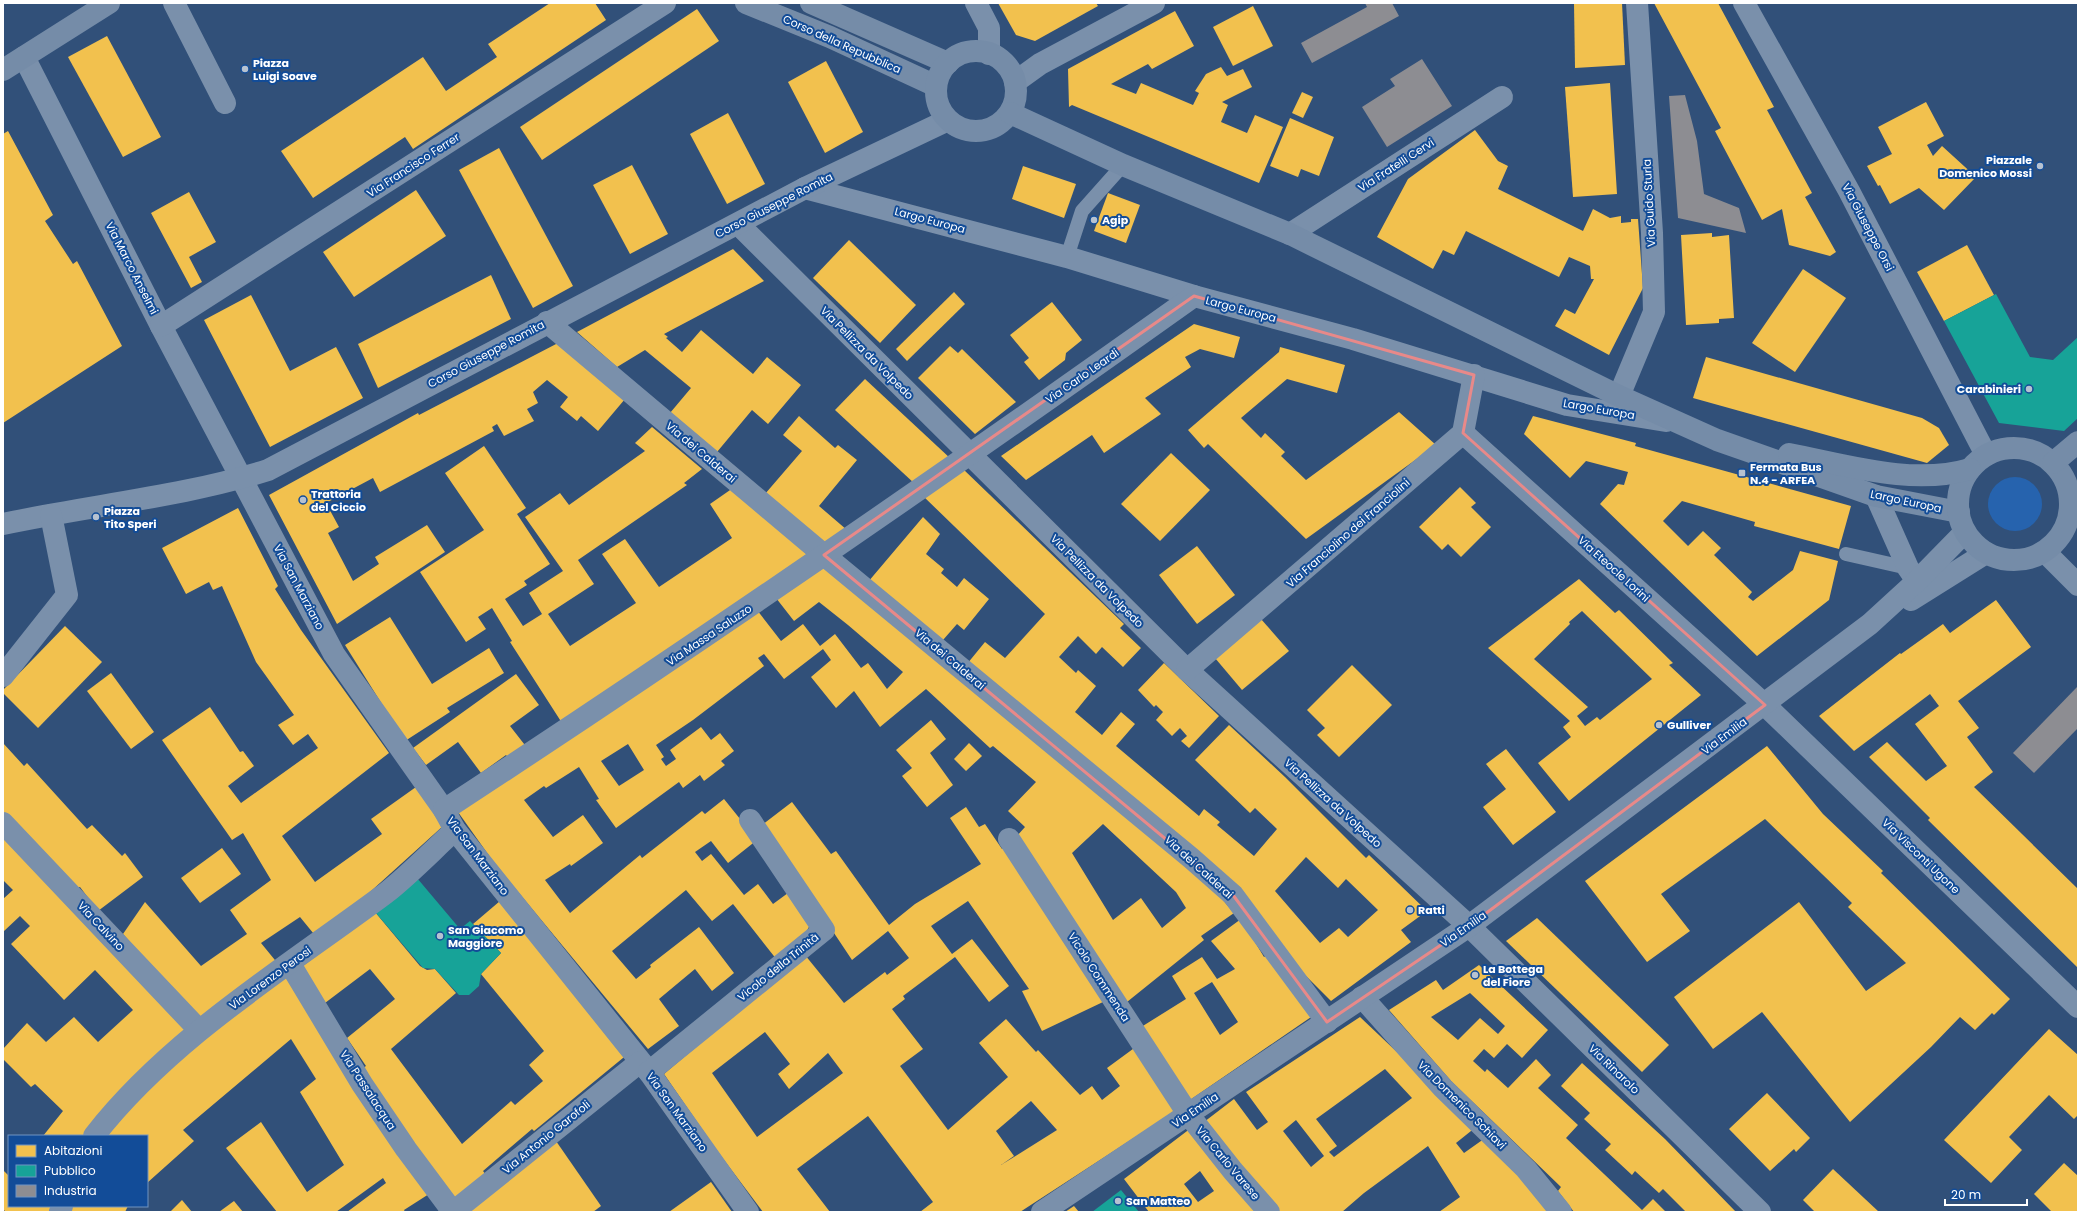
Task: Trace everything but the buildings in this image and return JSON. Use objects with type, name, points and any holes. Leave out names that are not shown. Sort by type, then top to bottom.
[{"type":"street","points":[[3,70],[109,3]]},
{"type":"street","points":[[174,3],[225,103]]},
{"type":"street","name":"Via Francisco Ferrer","points":[[161,326],[666,3]]},
{"type":"street","name":"Corso della Repubblica","points":[[746,3],[830,37],[936,86]]},
{"type":"street","points":[[813,4],[840,3]]},
{"type":"street","points":[[976,3],[990,28],[989,54]]},
{"type":"street","points":[[1015,82],[1040,64],[1154,3]]},
{"type":"street","name":"Via Guido Sturla","points":[[1619,396],[1654,312],[1652,233],[1637,3]]},
{"type":"street","name":"Via Giuseppe Orsi","points":[[1744,3],[1849,191],[1986,455]]},
{"type":"street","points":[[813,4],[948,63]]},
{"type":"street","points":[[967,53],[989,54],[1001,60],[1010,70],[1015,82],[1014,103],[1010,113],[1002,122],[992,128],[980,131],[968,130],[957,126],[948,120],[940,110],[936,86],[940,74],[948,63],[957,56],[967,53]]},
{"type":"street","name":"Via Marco Anselmi","points":[[24,57],[161,326],[242,478]]},
{"type":"street","name":"Via Fratelli Cervi","points":[[1290,234],[1502,97]]},
{"type":"street","name":"Largo Europa","points":[[1010,113],[1123,166],[1290,234],[1619,396],[1718,440],[1876,496],[1962,522]]},
{"type":"street","name":"Corso Giuseppe Romita","points":[[3,524],[242,478],[268,470],[547,322],[805,188],[948,120]]},
{"type":"street","name":"Largo Europa","points":[[805,188],[1067,257],[1194,296],[1353,339],[1474,375],[1567,405],[1679,422]]},
{"type":"street","name":"Via Pellizza da Volpedo","points":[[738,224],[1187,670],[1469,926]]},
{"type":"street","name":"Via Carlo Leardi","points":[[971,455],[1194,296]]},
{"type":"street","name":"Via dei Calderai","points":[[547,322],[824,555],[1191,858],[1233,895],[1327,1022]]},
{"type":"street","points":[[1463,433],[1474,375]]},
{"type":"street","name":"Via Franciolino dei Franciolini","points":[[1187,670],[1463,433]]},
{"type":"street","name":"Via Eteocle Lorini","points":[[1463,433],[1765,705]]},
{"type":"street","name":"Largo Europa","points":[[1718,440],[1890,473],[1928,476],[1954,474],[1970,470]]},
{"type":"street","points":[[2053,463],[2078,442]]},
{"type":"street","points":[[2018,448],[2037,452],[2053,463],[2073,479],[2074,509],[2057,540],[2044,552],[2027,560],[2008,561],[1990,556],[1962,522],[1958,494],[1964,475],[1986,455],[1999,449],[2018,448]]},
{"type":"street","name":"Via Massa Saluzzo","points":[[444,810],[634,685],[971,455]]},
{"type":"street","name":"Via San Marziano","points":[[242,478],[334,654],[444,810],[456,830],[644,1067],[748,1212]]},
{"type":"street","points":[[1876,496],[1913,575]]},
{"type":"street","points":[[7,662],[67,596],[51,515]]},
{"type":"street","name":"Via Emilia","points":[[1870,624],[1962,522]]},
{"type":"street","points":[[2044,552],[2078,585]]},
{"type":"street","name":"Via Emilia","points":[[1042,1212],[1469,926],[1765,705],[1870,624],[1986,553]]},
{"type":"street","name":"Via Visconti Ugone","points":[[1765,705],[2077,1004]]},
{"type":"street","name":"Vicolo della Trinità","points":[[644,1067],[824,930],[750,820]]},
{"type":"street","name":"Via Calvino","points":[[3,823],[199,1030]]},
{"type":"street","name":"Via Lorenzo Perosi","points":[[95,1135],[130,1095],[199,1030],[387,891],[456,830]]},
{"type":"street","name":"Vicolo Commenda","points":[[1010,839],[1188,1114]]},
{"type":"street","name":"Via Rinarolo","points":[[1469,926],[1760,1212]]},
{"type":"street","name":"Via Passalacqua","points":[[290,964],[362,1084],[406,1149],[453,1212]]},
{"type":"street","name":"Via Domenico Schiavi","points":[[1362,997],[1443,1088],[1526,1169],[1562,1212]]},
{"type":"street","name":"Via Antonio Garofoli","points":[[453,1212],[644,1067]]},
{"type":"street","name":"Via Carlo Varese","points":[[1188,1114],[1233,1172],[1270,1212]]},
{"type":"lane","points":[[1067,257],[1082,211],[1123,166]]},
{"type":"lane","points":[[1846,554],[1913,575]]},
{"type":"highlighted area","points":[[1194,296],[1474,375],[1463,433],[1765,705],[1469,926],[1327,1022],[1233,895],[824,555]]},
{"type":"shaded area","points":[[2010,477],[2020,477],[2030,481],[2038,489],[2042,499],[2042,509],[2038,519],[2030,527],[2020,531],[2010,531],[2000,527],[1992,519],[1988,509],[1988,499],[1992,489],[2000,481]]},
{"type":"place","name":"Piazza Luigi Soave","points":[[245,69]]},
{"type":"place","name":"Piazzale Domenico Mossi","points":[[2040,166]]},
{"type":"place","name":"Agip","points":[[1094,220]]},
{"type":"place","name":"Carabinieri","points":[[2029,389]]},
{"type":"place","name":"Fermata Bus N.4 - ARFEA","points":[[1742,473]]},
{"type":"place","name":"Trattoria del Ciccio","points":[[303,500]]},
{"type":"place","name":"Piazza Tito Speri","points":[[96,517]]},
{"type":"place","name":"Gulliver","points":[[1659,725]]},
{"type":"place","name":"Ratti","points":[[1410,910]]},
{"type":"place","name":"San Giacomo Maggiore","points":[[440,936]]},
{"type":"place","name":"La Bottega del Fiore","points":[[1475,975]]},
{"type":"place","name":"San Matteo","points":[[1118,1201]]}]
